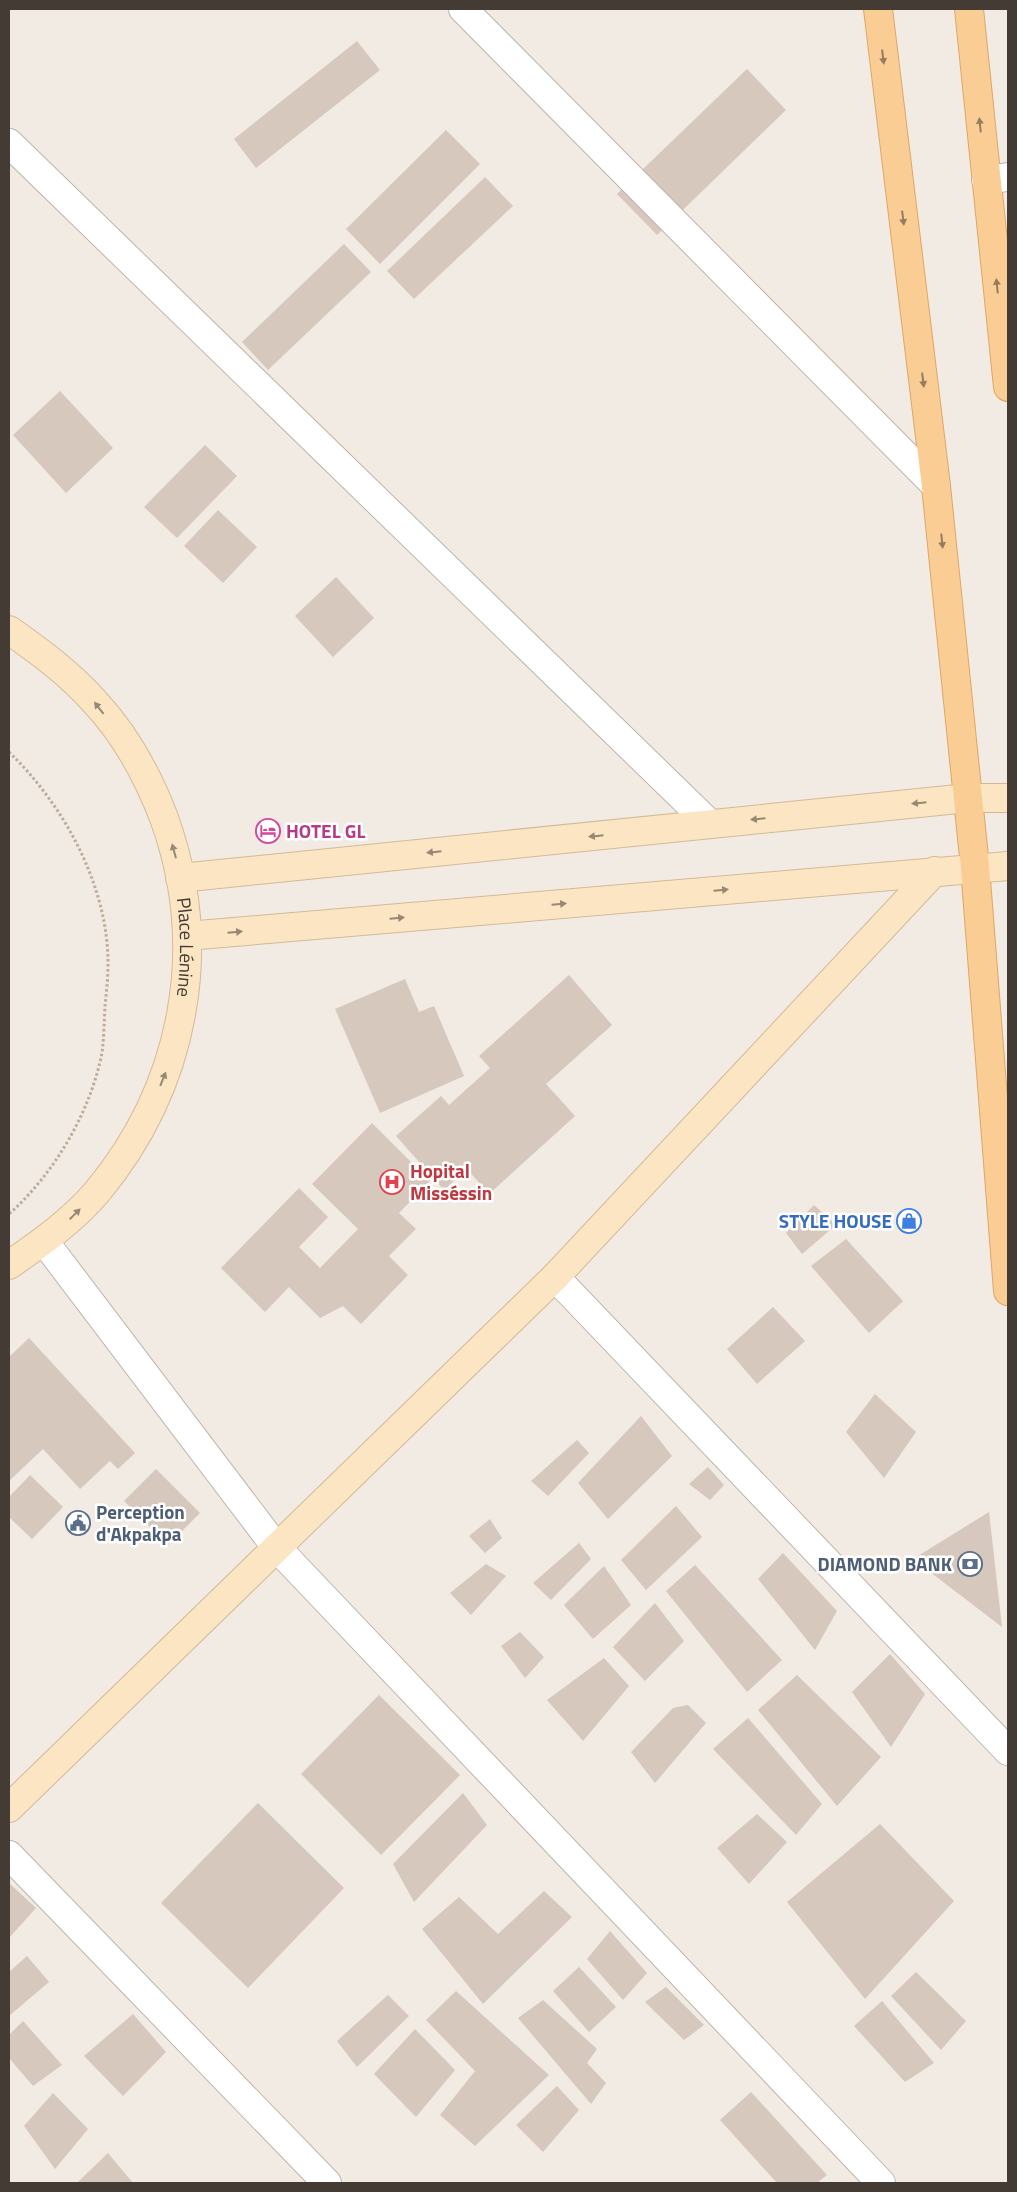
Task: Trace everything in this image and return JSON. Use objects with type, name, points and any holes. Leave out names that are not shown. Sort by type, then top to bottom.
[{"type":"main road","points":[[878,9],[936,486],[968,798],[1008,1291]]},
{"type":"main road","points":[[969,9],[997,178],[1008,387]]},
{"type":"main road","name":"Place Lénine","points":[[9,630],[38,650],[94,701],[118,731],[139,764],[156,798],[169,834],[180,878],[187,936],[186,973],[177,1035],[154,1103],[137,1134],[96,1193],[44,1241],[9,1265]]},
{"type":"main road","points":[[180,878],[968,798],[1008,798]]},
{"type":"main road","points":[[187,936],[1008,866]]},
{"type":"main road","points":[[9,1808],[555,1277],[935,871]]},
{"type":"street","points":[[464,9],[936,486]]},
{"type":"street","points":[[9,143],[710,824]]},
{"type":"street","points":[[44,1241],[276,1547],[881,2183]]},
{"type":"street","points":[[555,1277],[1008,1751]]},
{"type":"street","points":[[9,1855],[327,2183]]},
{"type":"path","points":[[9,752],[27,769],[54,803],[76,840],[92,880],[103,923],[108,966],[102,1052],[89,1094],[72,1134],[49,1170],[21,1204],[9,1214]]},
{"type":"building","points":[[357,41],[380,70],[256,168],[234,139]]},
{"type":"building","points":[[747,69],[786,110],[657,235],[617,194]]},
{"type":"building","points":[[446,130],[480,164],[380,264],[346,229]]},
{"type":"building","points":[[485,177],[513,206],[414,299],[387,271]]},
{"type":"building","points":[[344,244],[371,272],[268,370],[242,342]]},
{"type":"building","points":[[60,391],[113,448],[66,493],[13,435]]},
{"type":"building","points":[[205,445],[237,476],[177,538],[144,507]]},
{"type":"building","points":[[218,510],[257,547],[223,583],[184,546]]},
{"type":"building","points":[[336,577],[374,618],[333,657],[295,616]]},
{"type":"building","points":[[569,975],[612,1025],[546,1084],[575,1116],[489,1194],[467,1169],[444,1190],[396,1136],[441,1096],[449,1105],[490,1068],[479,1056]]},
{"type":"building","points":[[405,979],[419,1012],[434,1006],[464,1076],[380,1113],[335,1009]]},
{"type":"building","name":"Hopital Misséssin","points":[[372,1123],[430,1181],[399,1213],[416,1229],[389,1256],[408,1275],[361,1324],[343,1306],[320,1318],[289,1287],[265,1312],[221,1268],[299,1188],[328,1217],[299,1247],[320,1268],[358,1229],[312,1184]]},
{"type":"building","points":[[814,1205],[836,1225],[802,1254],[786,1233]]},
{"type":"building","points":[[846,1239],[903,1301],[869,1333],[811,1266]]},
{"type":"building","points":[[773,1307],[805,1341],[757,1384],[727,1349]]},
{"type":"building","points":[[29,1338],[135,1453],[118,1469],[110,1461],[80,1489],[43,1449],[9,1481],[9,1357]]},
{"type":"building","points":[[875,1394],[916,1432],[884,1478],[846,1432]]},
{"type":"building","points":[[641,1416],[672,1456],[608,1519],[578,1483]]},
{"type":"building","points":[[577,1440],[589,1453],[548,1496],[531,1481]]},
{"type":"building","points":[[708,1467],[724,1485],[710,1500],[689,1484]]},
{"type":"building","points":[[156,1469],[200,1513],[168,1545],[124,1501]]},
{"type":"building","points":[[30,1475],[63,1507],[32,1539],[9,1517],[9,1497]]},
{"type":"building","points":[[676,1506],[702,1537],[646,1590],[621,1560]]},
{"type":"building","points":[[989,1512],[1002,1627],[913,1559]]},
{"type":"building","points":[[490,1519],[502,1538],[485,1553],[469,1536]]},
{"type":"building","points":[[579,1543],[591,1559],[551,1600],[533,1583]]},
{"type":"building","points":[[783,1553],[837,1611],[815,1650],[758,1579]]},
{"type":"building","points":[[486,1564],[506,1576],[471,1615],[450,1593]]},
{"type":"building","points":[[695,1565],[782,1660],[747,1692],[666,1591]]},
{"type":"building","points":[[604,1566],[631,1605],[593,1639],[564,1605]]},
{"type":"building","points":[[655,1603],[684,1641],[645,1681],[613,1647]]},
{"type":"building","points":[[520,1632],[544,1657],[525,1678],[501,1646]]},
{"type":"building","points":[[890,1654],[925,1694],[891,1747],[852,1692]]},
{"type":"building","points":[[604,1658],[629,1686],[583,1741],[547,1700]]},
{"type":"building","points":[[797,1675],[881,1757],[837,1806],[758,1710]]},
{"type":"building","points":[[379,1695],[460,1775],[381,1855],[301,1774]]},
{"type":"building","points":[[688,1705],[706,1723],[655,1783],[631,1752],[673,1708]]},
{"type":"building","points":[[748,1718],[822,1804],[796,1835],[713,1749]]},
{"type":"building","points":[[463,1793],[487,1825],[414,1902],[393,1864]]},
{"type":"building","points":[[258,1803],[344,1888],[248,1988],[161,1903]]},
{"type":"building","points":[[757,1814],[787,1842],[749,1884],[717,1848]]},
{"type":"building","points":[[880,1824],[954,1901],[865,1999],[787,1902]]},
{"type":"building","points":[[9,1883],[36,1908],[9,1938]]},
{"type":"building","points":[[544,1891],[572,1917],[483,2004],[422,1929],[459,1897],[498,1934]]},
{"type":"building","points":[[610,1931],[647,1973],[623,2000],[587,1959]]},
{"type":"building","points":[[27,1956],[49,1982],[9,2016],[9,1972]]},
{"type":"building","points":[[579,1967],[616,2007],[589,2032],[553,1991]]},
{"type":"building","points":[[916,1972],[966,2021],[941,2050],[891,1996]]},
{"type":"building","points":[[666,1987],[704,2025],[684,2040],[645,2002]]},
{"type":"building","points":[[456,1991],[549,2075],[475,2146],[440,2115],[475,2071],[426,2020]]},
{"type":"building","points":[[388,1995],[409,2016],[357,2067],[337,2041]]},
{"type":"building","points":[[543,2000],[597,2049],[587,2063],[606,2083],[591,2104],[518,2018]]},
{"type":"building","points":[[882,2001],[934,2063],[905,2082],[854,2026]]},
{"type":"building","points":[[133,2014],[166,2052],[123,2096],[84,2056]]},
{"type":"building","points":[[23,2021],[62,2065],[33,2086],[9,2058],[9,2035]]},
{"type":"building","points":[[415,2029],[455,2070],[416,2117],[374,2074]]},
{"type":"building","points":[[557,2086],[579,2110],[543,2152],[516,2125]]},
{"type":"building","points":[[751,2092],[827,2175],[817,2183],[777,2183],[720,2120]]},
{"type":"building","points":[[53,2093],[88,2129],[55,2169],[24,2126]]},
{"type":"building","points":[[108,2153],[133,2183],[77,2183]]},
{"type":"place","name":"HOTEL GL","points":[[268,831]]},
{"type":"place","name":"Hopital Misséssin","points":[[392,1182]]},
{"type":"place","name":"STYLE HOUSE","points":[[909,1221]]},
{"type":"place","name":"Perception d'Akpakpa","points":[[78,1523]]},
{"type":"place","name":"DIAMOND BANK","points":[[970,1564]]}]
